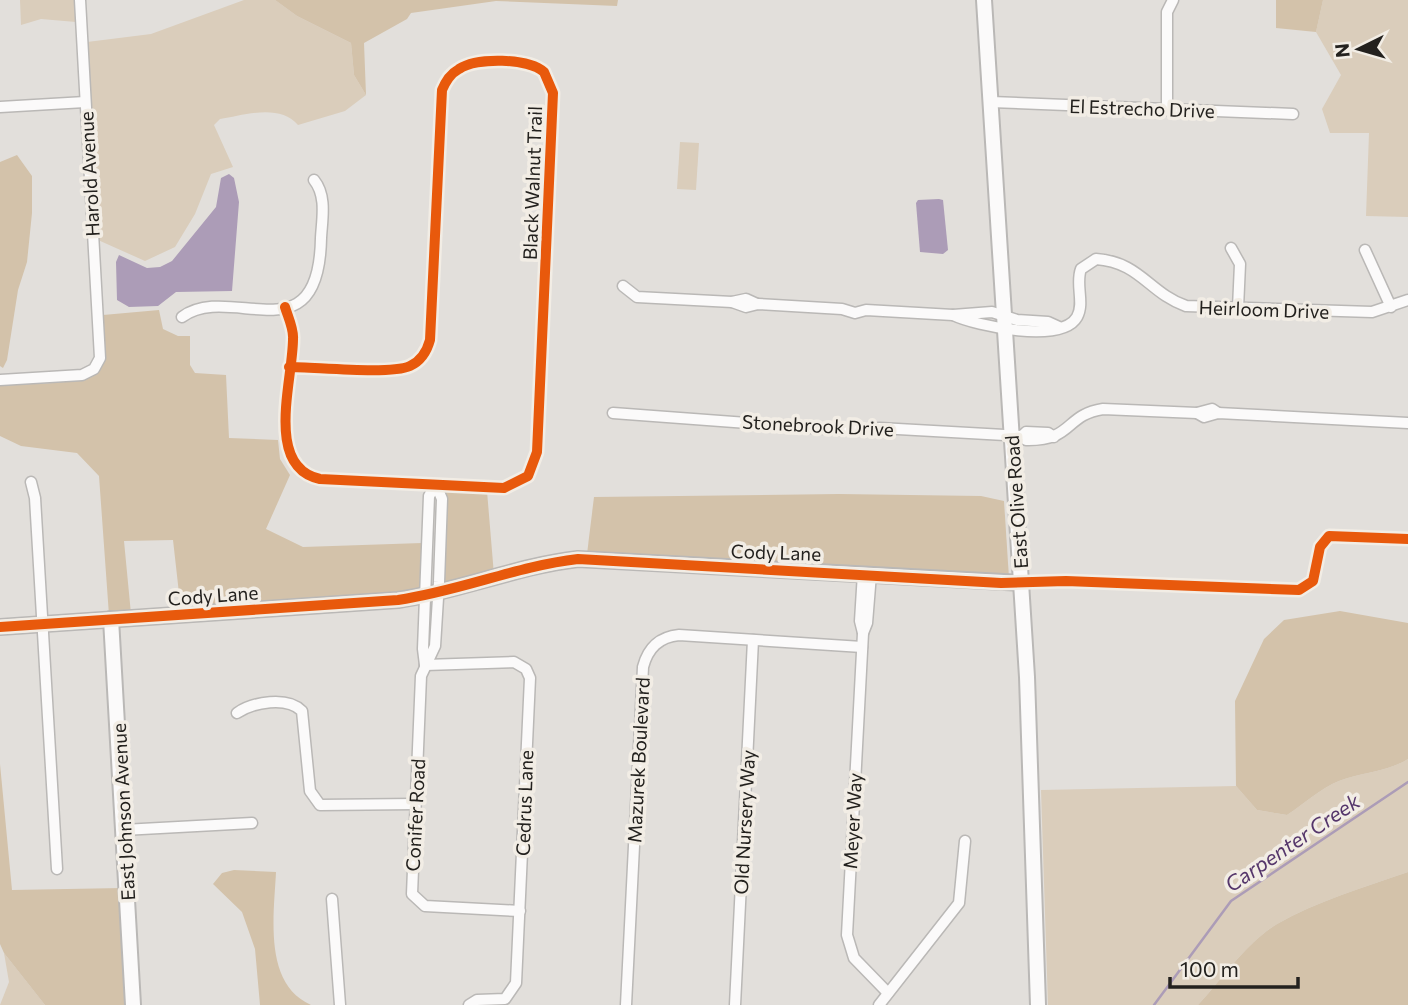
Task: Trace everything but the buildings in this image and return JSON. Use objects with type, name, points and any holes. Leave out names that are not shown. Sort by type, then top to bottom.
[{"type":"street","name":"Harold Avenue","points":[[0,380],[89,373],[98,364],[80,0]]},
{"type":"street","name":"East Olive Road","points":[[984,0],[1004,322],[1017,435],[1038,1005]]},
{"type":"street","points":[[1167,110],[1167,12],[1173,0]]},
{"type":"street","name":"Black Walnut Trail","points":[[285,307],[294,335],[289,367],[287,446],[293,463],[303,474],[322,480],[513,486],[528,476],[536,461],[553,93],[549,79],[538,67],[522,62],[474,63],[450,76],[442,90],[430,340],[423,356],[399,369],[289,367]]},
{"type":"street","points":[[0,107],[85,102]]},
{"type":"street","name":"El Estrecho Drive","points":[[991,102],[1293,114]]},
{"type":"street","points":[[182,317],[198,308],[285,307],[312,288],[321,266],[322,200],[314,180]]},
{"type":"street","points":[[1231,247],[1240,264],[1238,308]]},
{"type":"street","points":[[1365,250],[1391,307]]},
{"type":"street","name":"Heirloom Drive","points":[[623,286],[636,297],[732,302],[746,299],[758,304],[842,309],[856,305],[866,310],[953,314],[980,311],[1004,322],[1048,322],[1059,327],[1071,324],[1078,315],[1078,275],[1085,264],[1097,259],[1124,263],[1177,303],[1372,313],[1408,300]]},
{"type":"street","name":"Stonebrook Drive","points":[[613,413],[816,428],[1017,435],[1026,432],[1048,433],[1054,437],[1061,435],[1088,411],[1197,413],[1212,410],[1218,414],[1408,423]]},
{"type":"street","points":[[31,482],[57,869]]},
{"type":"street","name":"Conifer Road","points":[[436,485],[429,496],[431,595],[425,665],[421,676],[411,889],[419,904],[520,911]]},
{"type":"street","name":"Cody Lane","points":[[0,627],[384,602],[431,595],[535,566],[578,559],[1021,583],[1066,580],[1300,590],[1313,581],[1321,544],[1329,536],[1408,539]]},
{"type":"street","name":"Meyer Way","points":[[867,573],[860,621],[863,633],[847,942],[854,958],[888,993]]},
{"type":"street","name":"East Johnson Avenue","points":[[111,619],[134,1005]]},
{"type":"street","name":"Mazurek Boulevard","points":[[626,1005],[645,659],[656,644],[671,636],[862,647]]},
{"type":"street","name":"Old Nursery Way","points":[[735,1005],[753,640]]},
{"type":"street","name":"Cedrus Lane","points":[[425,665],[514,662],[528,672],[520,911],[514,989],[505,999],[477,999],[469,1005]]},
{"type":"street","points":[[237,713],[254,705],[286,703],[302,711],[310,791],[320,805],[415,804]]},
{"type":"street","points":[[123,830],[252,823]]},
{"type":"street","points":[[879,1005],[959,904],[965,841]]},
{"type":"street","points":[[332,898],[340,1005]]},
{"type":"shaded area","points":[[20,0],[74,0],[76,22],[41,19],[21,25]]},
{"type":"shaded area","points":[[244,0],[275,0],[297,16],[351,43],[354,75],[366,95],[345,111],[298,125],[282,114],[272,112],[220,119],[214,125],[233,167],[211,174],[195,214],[175,247],[145,261],[98,240],[87,42],[151,34]]},
{"type":"shaded area","points":[[275,0],[618,0],[617,6],[496,1],[411,13],[407,19],[364,43],[366,95],[354,75],[351,43],[297,16]]},
{"type":"shaded area","points":[[1276,0],[1323,0],[1316,32],[1276,28]]},
{"type":"shaded area","points":[[1323,0],[1408,0],[1408,217],[1366,216],[1369,133],[1330,133],[1322,109],[1341,75],[1316,32]]},
{"type":"shaded area","points":[[680,142],[699,143],[696,190],[677,189]]},
{"type":"shaded area","points":[[17,155],[32,176],[32,213],[27,262],[18,290],[7,360],[3,368],[0,366],[0,162]]},
{"type":"shaded area","points":[[229,174],[234,178],[239,202],[232,291],[176,292],[158,306],[129,307],[117,300],[116,262],[119,255],[147,268],[160,267],[172,261],[216,207],[221,178]]},
{"type":"shaded area","points":[[918,200],[943,200],[948,250],[943,254],[920,252],[916,203]]},
{"type":"shaded area","points":[[159,310],[163,329],[178,336],[190,336],[190,365],[195,373],[226,375],[229,438],[278,440],[280,459],[290,475],[266,529],[303,547],[422,543],[420,593],[181,611],[173,540],[124,541],[131,614],[109,615],[99,476],[77,453],[21,446],[0,436],[0,385],[54,383],[92,377],[105,358],[103,315]]},
{"type":"shaded area","points":[[487,491],[494,575],[444,588],[447,500],[444,492]]},
{"type":"shaded area","points":[[839,494],[981,496],[1004,501],[1009,578],[587,554],[594,497]]},
{"type":"shaded area","points":[[1340,611],[1408,623],[1408,759],[1392,767],[1332,784],[1287,815],[1257,810],[1236,786],[1235,701],[1264,639],[1284,620]]},
{"type":"shaded area","points":[[1408,759],[1408,872],[1325,901],[1277,924],[1245,951],[1198,1005],[1048,1005],[1041,790],[1236,786],[1257,810],[1287,815],[1332,784],[1392,767]]},
{"type":"shaded area","points":[[0,764],[12,890],[122,888],[129,1005],[45,1005],[4,953],[0,944]]},
{"type":"shaded area","points":[[234,870],[276,872],[274,927],[278,965],[285,981],[296,995],[311,1005],[260,1005],[255,949],[242,912],[213,884],[222,873]]},
{"type":"shaded area","points":[[1408,872],[1408,1005],[1198,1005],[1245,951],[1277,924],[1325,901]]},
{"type":"shaded area","points":[[4,953],[45,1005],[0,1005],[9,982]]},
{"type":"waterway","name":"Carpenter Creek","points":[[1154,1005],[1231,901],[1408,782]]},
{"type":"cycle path","points":[[285,307],[293,335],[292,356],[289,376],[287,398],[287,440],[292,458],[303,471],[320,479],[504,488],[528,476],[537,452],[553,93],[544,72],[536,67],[515,62],[478,62],[456,71],[442,90],[430,340],[420,358],[410,366],[386,370],[352,370],[301,367],[289,367]]},
{"type":"cycle path","points":[[0,627],[398,600],[444,591],[533,567],[578,559],[1001,583],[1066,581],[1299,590],[1313,581],[1320,547],[1329,536],[1408,539]]}]
